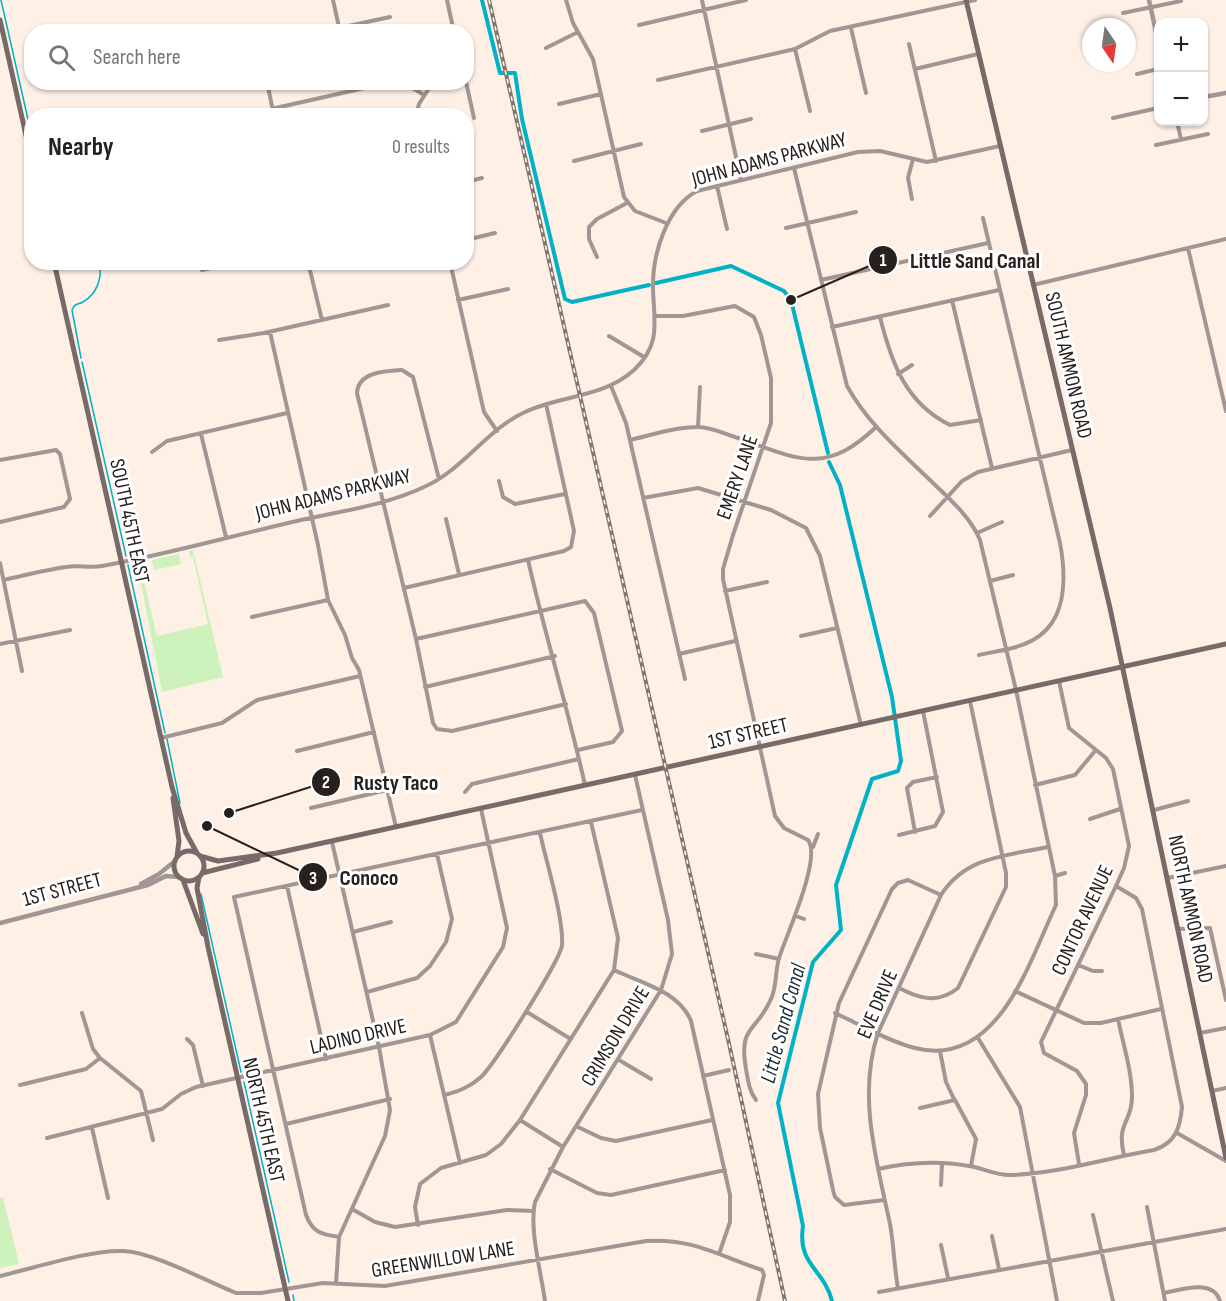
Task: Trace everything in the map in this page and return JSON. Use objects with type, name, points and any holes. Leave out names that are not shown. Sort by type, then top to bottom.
[{"type":"main road","name":"SOUTH AMMON ROAD","points":[[966,1],[1123,666]]},
{"type":"main road","points":[[0,20],[24,126]]},
{"type":"main road","name":"SOUTH 45TH EAST","points":[[56,270],[172,787],[186,833],[199,855]]},
{"type":"main road","name":"1ST STREET","points":[[277,853],[1226,644]]},
{"type":"main road","name":"NORTH AMMON ROAD","points":[[1123,666],[1226,1160]]},
{"type":"main road","name":"SOUTH 45TH EAST","points":[[172,787],[179,841],[176,859]]},
{"type":"main road","points":[[187,851],[214,861],[277,853],[201,875],[181,878],[174,869],[176,859],[187,851]]},
{"type":"main road","points":[[199,855],[204,866],[201,875]]},
{"type":"main road","name":"NORTH 45TH EAST","points":[[201,875],[196,888],[207,947],[288,1301]]},
{"type":"main road","name":"NORTH 45TH EAST","points":[[181,878],[207,947]]},
{"type":"street","points":[[333,0],[338,24]]},
{"type":"street","points":[[447,0],[452,24]]},
{"type":"street","points":[[566,0],[578,32],[590,51],[627,203],[635,211],[666,223]]},
{"type":"street","points":[[702,0],[741,180]]},
{"type":"street","points":[[639,25],[746,0]]},
{"type":"street","points":[[658,80],[795,49],[821,34],[975,0]]},
{"type":"street","points":[[1149,0],[1154,22]]},
{"type":"street","points":[[1123,13],[1181,1]]},
{"type":"street","points":[[354,24],[390,17]]},
{"type":"street","points":[[850,28],[866,93]]},
{"type":"street","points":[[546,48],[578,32]]},
{"type":"street","points":[[909,44],[936,161]]},
{"type":"street","points":[[795,49],[810,111]]},
{"type":"street","points":[[915,69],[978,54]]},
{"type":"street","points":[[1137,74],[1154,70]]},
{"type":"street","points":[[269,90],[273,108],[355,90]]},
{"type":"street","points":[[415,90],[424,96]]},
{"type":"street","points":[[419,108],[428,90]]},
{"type":"street","points":[[468,90],[472,108]]},
{"type":"street","points":[[1208,96],[1226,93]]},
{"type":"street","points":[[560,104],[601,94]]},
{"type":"street","points":[[1113,118],[1154,109]]},
{"type":"street","points":[[702,131],[751,119]]},
{"type":"street","points":[[1178,126],[1181,139]]},
{"type":"street","points":[[1156,145],[1208,134]]},
{"type":"street","points":[[574,161],[641,144]]},
{"type":"street","name":"JOHN ADAMS PARKWAY","points":[[4,580],[69,567],[89,568],[121,562],[383,501],[419,489],[439,479],[497,431],[525,412],[611,386],[630,373],[644,357],[654,338],[657,316],[654,277],[666,223],[687,196],[741,180],[872,151],[936,161],[1000,146]]},
{"type":"street","points":[[912,159],[908,177],[912,199]]},
{"type":"street","points":[[794,168],[847,386],[857,405],[876,427],[947,496],[977,533],[1016,690],[1055,876],[1056,905],[1015,991],[995,1022],[978,1038],[940,1052],[917,1048],[835,1013]]},
{"type":"street","points":[[474,180],[482,178]]},
{"type":"street","points":[[717,186],[727,229]]},
{"type":"street","points":[[597,257],[589,239],[589,226],[597,219],[627,203]]},
{"type":"street","points":[[786,228],[856,212]]},
{"type":"street","points":[[979,655],[1006,649],[1037,638],[1053,618],[1065,586],[1060,543],[983,218]]},
{"type":"street","points":[[474,238],[495,233]]},
{"type":"street","points":[[1033,285],[1226,239]]},
{"type":"street","points":[[821,280],[988,243]]},
{"type":"street","points":[[1188,248],[1226,411]]},
{"type":"street","points":[[310,270],[322,320]]},
{"type":"street","points":[[452,270],[484,412],[497,431]]},
{"type":"street","points":[[458,300],[508,289]]},
{"type":"street","points":[[832,327],[999,290]]},
{"type":"street","points":[[952,300],[992,468]]},
{"type":"street","points":[[219,340],[270,332],[388,305]]},
{"type":"street","name":"EMERY LANE","points":[[657,316],[683,316],[735,306],[754,317],[764,346],[773,393],[771,423],[743,502],[723,569],[725,591],[735,641],[762,747],[775,816],[784,828],[808,840],[812,848]]},
{"type":"street","points":[[880,316],[888,350],[898,374],[929,410],[944,422],[957,426],[981,420]]},
{"type":"street","points":[[270,332],[328,600],[345,634],[360,676],[397,828]]},
{"type":"street","points":[[609,336],[644,357]]},
{"type":"street","points":[[898,374],[912,365]]},
{"type":"street","points":[[439,479],[413,377],[402,370],[368,376],[357,385],[357,393],[416,639],[430,713],[437,729],[452,730],[566,704]]},
{"type":"street","points":[[611,386],[630,440],[685,679]]},
{"type":"street","points":[[698,427],[700,387]]},
{"type":"street","points":[[404,588],[528,560],[571,547],[574,531],[546,404]]},
{"type":"street","points":[[152,452],[167,441],[288,413]]},
{"type":"street","points":[[630,440],[698,427],[807,459],[823,459],[847,451],[876,427]]},
{"type":"street","points":[[201,434],[226,537]]},
{"type":"street","points":[[0,460],[57,450],[60,454],[70,499],[64,507],[0,522]]},
{"type":"street","points":[[930,516],[962,481],[992,468],[1072,450]]},
{"type":"street","points":[[499,481],[503,497],[515,504],[565,494]]},
{"type":"street","points":[[643,498],[698,488],[771,510],[806,528],[820,556],[861,725]]},
{"type":"street","points":[[446,519],[459,574]]},
{"type":"street","points":[[977,533],[1002,522]]},
{"type":"street","points":[[528,560],[539,610],[555,656],[585,786]]},
{"type":"street","points":[[0,563],[22,671]]},
{"type":"street","points":[[990,581],[1013,575]]},
{"type":"street","points":[[725,591],[767,582]]},
{"type":"street","points":[[252,617],[328,600]]},
{"type":"street","points":[[416,639],[585,601],[594,613],[622,731],[613,742],[578,750]]},
{"type":"street","points":[[801,636],[837,628]]},
{"type":"street","points":[[0,644],[70,630]]},
{"type":"street","points":[[679,654],[735,641]]},
{"type":"street","points":[[425,687],[555,656]]},
{"type":"street","points":[[161,738],[222,723],[257,700],[360,676]]},
{"type":"street","name":"CONTOR AVENUE","points":[[1059,681],[1069,728],[1106,758],[1113,769],[1129,846],[1124,868],[1041,1045],[1044,1053],[1077,1071],[1086,1084],[1086,1095],[1074,1133],[1080,1164]]},
{"type":"street","points":[[899,988],[917,997],[937,999],[951,993],[962,984],[1006,887],[1002,856],[970,700]]},
{"type":"street","points":[[899,835],[935,826],[940,821],[943,806],[923,711]]},
{"type":"street","points":[[297,751],[374,732]]},
{"type":"street","points":[[1035,785],[1075,775],[1095,751]]},
{"type":"street","points":[[465,792],[472,784],[579,759]]},
{"type":"street","name":"CRIMSON DRIVE","points":[[533,1211],[550,1169],[661,990],[672,954],[671,935],[635,776]]},
{"type":"street","points":[[915,832],[907,788],[913,782],[937,777]]},
{"type":"street","points":[[311,808],[387,790]]},
{"type":"street","points":[[1154,810],[1188,801]]},
{"type":"street","name":"LADINO DRIVE","points":[[46,1138],[148,1114],[168,1106],[188,1090],[430,1035],[456,1022],[489,972],[506,937],[507,928],[481,809]]},
{"type":"street","points":[[1090,819],[1120,809]]},
{"type":"street","points":[[339,1237],[318,1233],[310,1226],[234,897],[642,810]]},
{"type":"street","points":[[418,1225],[415,1207],[420,1184],[441,1168],[486,1155],[496,1149],[520,1120],[569,1038],[614,970],[618,938],[591,822]]},
{"type":"street","points":[[445,1095],[467,1088],[484,1074],[556,963],[563,942],[540,833]]},
{"type":"street","points":[[756,1100],[749,1084],[743,1043],[771,1000],[779,959],[796,916],[813,855],[812,848],[818,834]]},
{"type":"street","points":[[332,842],[390,1099],[385,1136],[339,1237],[336,1284]]},
{"type":"street","name":"EVE DRIVE","points":[[898,1288],[893,1242],[868,1112],[873,1049],[878,1033],[941,895],[962,870],[1002,856],[1048,847]]},
{"type":"street","points":[[367,992],[417,978],[430,966],[446,942],[452,919],[437,855]]},
{"type":"street","name":"1ST STREET","points":[[133,888],[159,874],[176,859]]},
{"type":"street","points":[[1168,878],[1226,866]]},
{"type":"street","points":[[1055,876],[1065,873]]},
{"type":"street","name":"1ST STREET","points":[[0,923],[148,885],[166,876],[181,878]]},
{"type":"street","points":[[884,1200],[844,1206],[835,1197],[817,1105],[835,1013],[873,924],[892,888],[908,880],[941,895]]},
{"type":"street","points":[[287,886],[326,1059]]},
{"type":"street","points":[[878,1169],[912,1162],[942,1162],[1007,1175],[1034,1173],[1164,1147],[1177,1133],[1182,1107],[1142,909],[1136,898],[1116,886]]},
{"type":"street","points":[[796,916],[804,919]]},
{"type":"street","points":[[353,932],[391,922]]},
{"type":"street","points":[[1178,929],[1210,928],[1226,1000]]},
{"type":"street","points":[[756,954],[779,959]]},
{"type":"street","points":[[1078,965],[1093,971],[1102,971]]},
{"type":"street","points":[[614,970],[661,990],[687,1012],[725,1170],[732,1213],[719,1254]]},
{"type":"street","points":[[1015,991],[1084,1023],[1118,1019],[1161,1009]]},
{"type":"street","points":[[527,1011],[569,1038]]},
{"type":"street","points":[[82,1013],[90,1042],[100,1058],[141,1091],[153,1140]]},
{"type":"street","points":[[1118,1019],[1132,1090],[1132,1104],[1120,1136],[1125,1155]]},
{"type":"street","points":[[1200,1033],[1226,1028]]},
{"type":"street","points":[[430,1035],[460,1163]]},
{"type":"street","points":[[978,1038],[1021,1108],[1057,1301]]},
{"type":"street","points":[[187,1039],[193,1045],[203,1086]]},
{"type":"street","points":[[940,1052],[946,1082],[975,1135],[975,1150],[971,1166]]},
{"type":"street","points":[[20,1084],[86,1069],[100,1058]]},
{"type":"street","points":[[619,1060],[651,1079]]},
{"type":"street","points":[[703,1077],[729,1070]]},
{"type":"street","points":[[1212,1091],[1226,1088]]},
{"type":"street","points":[[286,1124],[390,1099]]},
{"type":"street","points":[[920,1108],[954,1099]]},
{"type":"street","points":[[1021,1108],[1028,1106]]},
{"type":"street","points":[[520,1120],[563,1147]]},
{"type":"street","points":[[578,1127],[601,1138],[616,1141],[712,1120]]},
{"type":"street","points":[[92,1128],[108,1198]]},
{"type":"street","points":[[1177,1133],[1226,1160]]},
{"type":"street","points":[[941,1185],[942,1162]]},
{"type":"street","points":[[550,1169],[597,1193],[610,1195],[725,1170]]},
{"type":"street","points":[[1147,1207],[1165,1301]]},
{"type":"street","points":[[352,1209],[388,1226],[418,1225],[507,1210],[533,1211],[546,1301]]},
{"type":"street","points":[[1093,1215],[1113,1301]]},
{"type":"street","points":[[879,1292],[1226,1228]]},
{"type":"street","points":[[992,1236],[999,1269]]},
{"type":"street","name":"GREENWILLOW LANE","points":[[0,1276],[95,1254],[123,1251],[145,1256],[236,1293],[249,1294],[307,1284],[385,1286],[663,1240],[685,1242],[764,1272],[758,1301]]},
{"type":"street","points":[[941,1245],[948,1278]]},
{"type":"street","points":[[1164,1293],[1206,1288],[1213,1291],[1220,1301]]},
{"type":"green space","points":[[193,550],[223,677],[162,692],[137,563],[142,562],[144,568],[141,570],[157,636],[208,624],[193,557],[190,557],[189,551]]},
{"type":"green space","points":[[179,554],[181,564],[154,570],[152,560]]},
{"type":"green space","points":[[3,1197],[19,1264],[0,1268],[0,1198]]},
{"type":"waterway","points":[[1,0],[25,108]]},
{"type":"waterway","name":"Little Sand Canal","points":[[482,0],[500,73],[515,73],[522,119],[565,299],[572,302],[649,285]]},
{"type":"waterway","name":"Little Sand Canal","points":[[656,283],[731,266],[784,291],[791,300],[828,453]]},
{"type":"waterway","points":[[81,358],[72,310],[75,305],[88,299],[95,290],[100,270]]},
{"type":"waterway","points":[[82,362],[126,556]]},
{"type":"waterway","name":"Little Sand Canal","points":[[829,462],[840,485],[892,697],[901,761],[898,771],[872,779],[836,885],[841,930],[813,962],[778,1103],[803,1226],[804,1250],[832,1301]]},
{"type":"waterway","points":[[128,565],[165,733]]},
{"type":"waterway","points":[[167,739],[180,803]]},
{"type":"waterway","points":[[201,894],[241,1072]]},
{"type":"waterway","points":[[244,1082],[289,1282]]},
{"type":"waterway","points":[[293,1295],[294,1301]]},
{"type":"railway","points":[[489,0],[728,1039],[785,1301]]},
{"type":"place","name":"Little Sand Canal","points":[[791,300]]},
{"type":"place","name":"Rusty Taco","points":[[229,813]]},
{"type":"place","name":"Conoco","points":[[207,826]]}]
